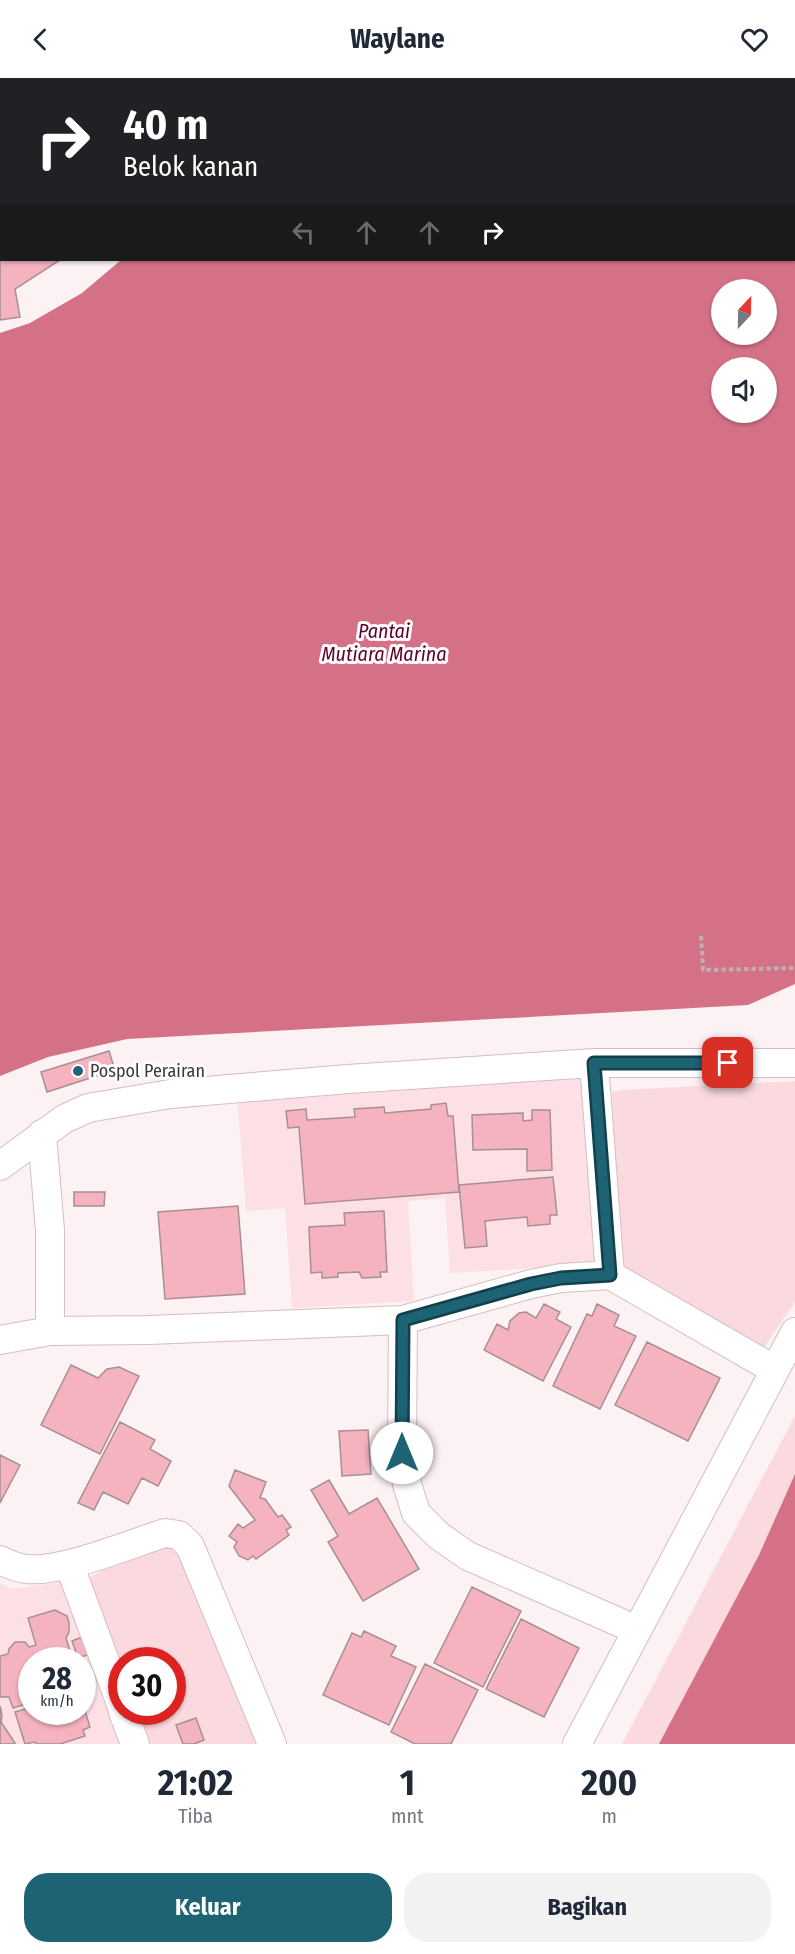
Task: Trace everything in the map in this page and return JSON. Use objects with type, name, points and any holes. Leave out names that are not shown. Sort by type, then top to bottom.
[{"type":"street","points":[[594,1063],[610,1275]]},
{"type":"street","points":[[0,1166],[64,1119],[88,1108],[170,1094],[348,1079],[594,1063],[795,1063]]},
{"type":"street","points":[[42,1134],[50,1230],[50,1331]]},
{"type":"street","points":[[0,1340],[50,1331],[149,1330],[403,1320],[531,1284],[561,1278],[610,1275],[775,1370]]},
{"type":"street","points":[[403,1320],[402,1453],[407,1484],[416,1513],[439,1536],[468,1556],[637,1630]]},
{"type":"street","points":[[577,1744],[795,1332]]},
{"type":"street","points":[[0,1560],[25,1569],[44,1569],[69,1564],[165,1533],[179,1535],[185,1539],[190,1546],[272,1744]]},
{"type":"street","points":[[69,1564],[108,1671]]},
{"type":"street","points":[[128,1725],[135,1744]]},
{"type":"path","points":[[701,936],[703,970],[795,968]]},
{"type":"shaded area","points":[[587,1073],[600,1264],[450,1273],[445,1198],[408,1201],[414,1301],[292,1308],[285,1208],[246,1211],[237,1095]]},
{"type":"shaded area","points":[[795,1081],[795,1302],[763,1349],[631,1275],[620,1263],[612,1092]]},
{"type":"shaded area","points":[[795,1416],[795,1595],[720,1744],[622,1744]]},
{"type":"shaded area","points":[[171,1536],[259,1744],[144,1744],[136,1725],[186,1725],[186,1647],[108,1647],[108,1657],[78,1583]]},
{"type":"shaded area","points":[[70,1581],[92,1647],[18,1647],[18,1725],[96,1725],[96,1658],[108,1694],[108,1725],[119,1725],[125,1744],[0,1744],[0,1583],[11,1589]]},
{"type":"water","name":"Pantai Mutiara Marina","points":[[120,261],[795,261],[795,984],[748,1005],[127,1039],[48,1057],[0,1076],[0,333],[30,323],[82,293]]},
{"type":"water","points":[[795,1474],[795,1744],[659,1744],[759,1555]]},
{"type":"building","points":[[0,261],[58,261],[15,289],[20,317],[0,320]]},
{"type":"building","name":"Pospol Perairan","points":[[109,1051],[115,1070],[47,1092],[41,1072]]},
{"type":"building","points":[[446,1103],[448,1116],[453,1116],[459,1192],[305,1204],[299,1127],[288,1128],[286,1111],[306,1109],[307,1120],[355,1117],[354,1109],[384,1107],[385,1113],[431,1109],[431,1105]]},
{"type":"building","points":[[532,1110],[550,1110],[552,1170],[527,1171],[527,1149],[473,1150],[472,1115],[523,1113],[523,1121],[532,1120]]},
{"type":"building","points":[[553,1177],[557,1215],[550,1215],[550,1224],[528,1226],[527,1217],[485,1221],[487,1246],[465,1248],[459,1185]]},
{"type":"building","points":[[74,1192],[105,1192],[104,1206],[74,1206]]},
{"type":"building","points":[[238,1206],[245,1294],[165,1299],[158,1212]]},
{"type":"building","points":[[384,1211],[387,1272],[380,1272],[381,1277],[362,1278],[359,1272],[338,1273],[338,1277],[322,1278],[322,1272],[311,1273],[309,1227],[345,1225],[344,1213]]},
{"type":"building","points":[[544,1304],[560,1312],[556,1319],[571,1327],[543,1381],[484,1350],[497,1324],[508,1330],[510,1321],[519,1313],[526,1312],[536,1318]]},
{"type":"building","points":[[597,1304],[619,1315],[614,1326],[636,1336],[600,1409],[553,1386],[587,1314],[592,1316]]},
{"type":"building","points":[[647,1342],[720,1378],[688,1441],[615,1405]]},
{"type":"building","points":[[71,1365],[98,1378],[107,1369],[119,1367],[139,1376],[100,1454],[41,1425]]},
{"type":"building","points":[[120,1422],[155,1440],[150,1449],[171,1461],[158,1486],[142,1478],[128,1504],[103,1492],[94,1510],[78,1503]]},
{"type":"building","points":[[368,1430],[371,1474],[342,1476],[339,1431]]},
{"type":"building","points":[[0,1455],[20,1465],[0,1503]]},
{"type":"building","points":[[235,1470],[266,1482],[260,1498],[265,1499],[278,1517],[282,1515],[291,1527],[286,1530],[289,1535],[256,1559],[253,1556],[248,1560],[239,1556],[234,1547],[237,1542],[229,1536],[238,1524],[243,1528],[255,1520],[229,1486]]},
{"type":"building","points":[[329,1480],[349,1514],[377,1498],[419,1569],[363,1601],[328,1542],[338,1536],[311,1490]]},
{"type":"building","points":[[472,1587],[521,1611],[483,1687],[434,1663]]},
{"type":"building","points":[[55,1610],[67,1616],[69,1632],[66,1638],[69,1647],[29,1647],[36,1645],[28,1618]]},
{"type":"building","points":[[521,1619],[579,1648],[544,1717],[486,1689]]},
{"type":"building","points":[[364,1631],[396,1646],[391,1656],[416,1667],[389,1725],[323,1695],[352,1633],[361,1637]]},
{"type":"building","points":[[82,1637],[91,1647],[74,1647],[72,1641]]},
{"type":"building","points":[[15,1642],[25,1642],[29,1647],[18,1647],[18,1706],[13,1708],[9,1697],[0,1697],[0,1656],[8,1654]]},
{"type":"building","points":[[425,1664],[478,1690],[451,1744],[415,1744],[391,1732]]},
{"type":"building","points":[[0,1706],[1,1722],[15,1743],[13,1744],[0,1744]]},
{"type":"building","points":[[196,1718],[204,1740],[194,1744],[183,1744],[176,1725],[186,1725],[186,1722]]},
{"type":"building","points":[[19,1725],[89,1725],[90,1727],[83,1730],[85,1736],[60,1744],[36,1744],[35,1742],[25,1744]]},
{"type":"place","name":"Pospol Perairan","points":[[78,1071]]},
{"type":"route","points":[[402,1453],[403,1320],[531,1284],[561,1278],[610,1275],[594,1063],[728,1063]]}]
